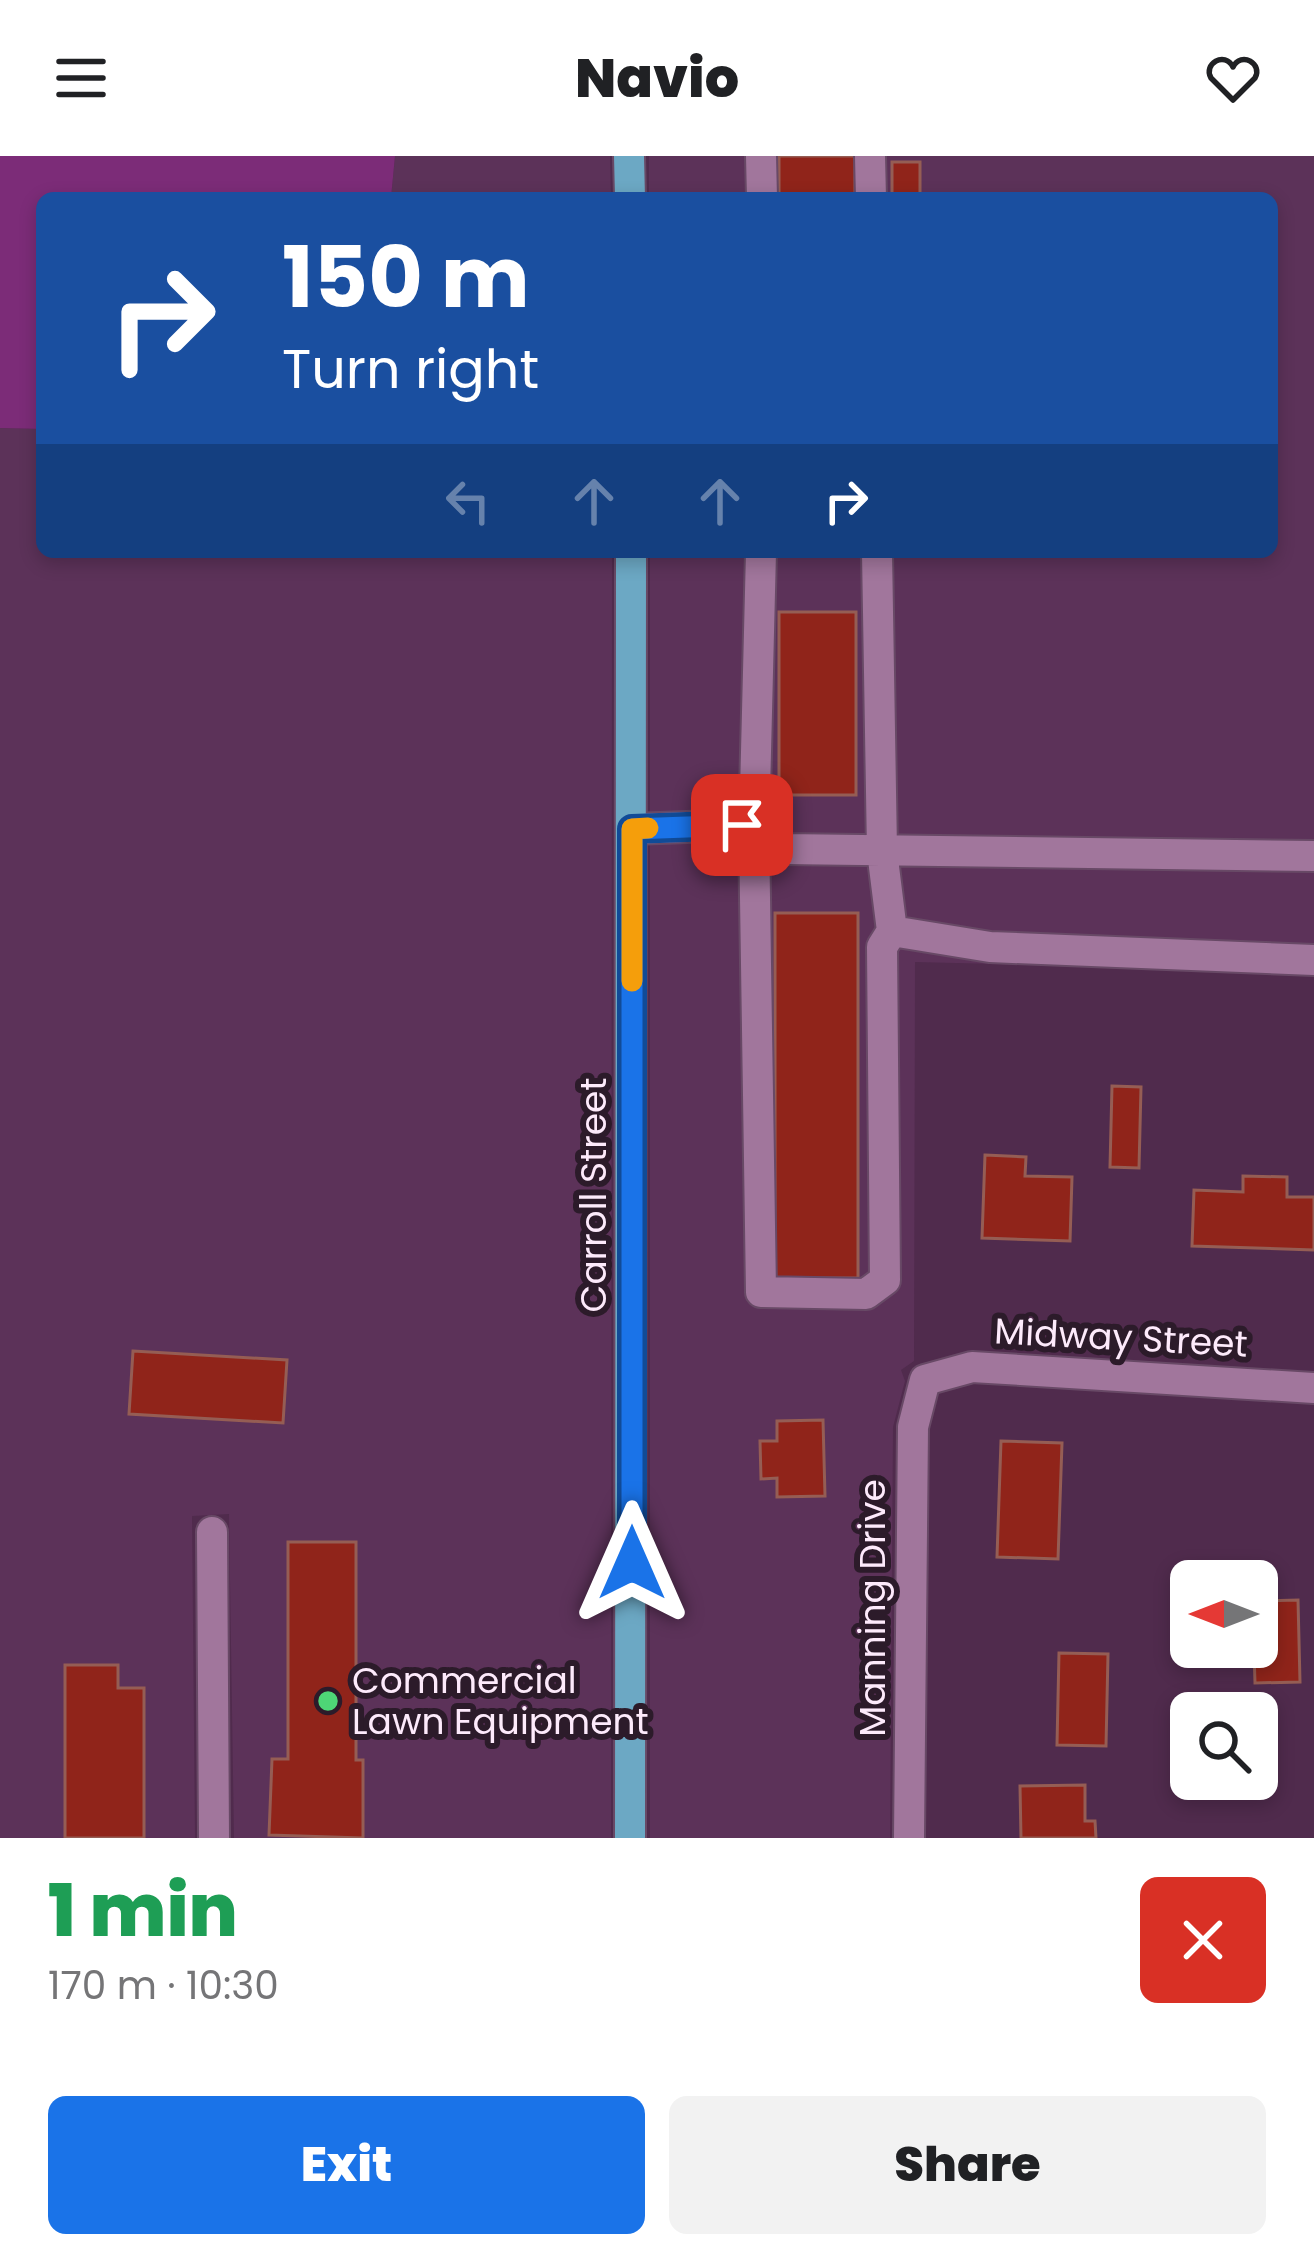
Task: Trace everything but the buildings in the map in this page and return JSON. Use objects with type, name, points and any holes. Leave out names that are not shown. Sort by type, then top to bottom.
[{"type":"main road","points":[[629,156],[630,192]]},
{"type":"main road","name":"Carroll Street","points":[[630,1838],[631,558]]},
{"type":"street","points":[[761,156],[762,192]]},
{"type":"street","points":[[870,156],[871,192]]},
{"type":"street","points":[[760,558],[754,832],[761,1292],[866,1294],[885,1280],[883,947],[892,931],[882,851],[877,558]]},
{"type":"street","points":[[632,829],[742,825],[783,849],[1314,856]]},
{"type":"street","points":[[892,931],[990,947],[1314,960]]},
{"type":"street","name":"Midway Street","points":[[925,1381],[972,1367],[1314,1388]]},
{"type":"street","name":"Manning Drive","points":[[909,1838],[913,1426],[925,1381]]},
{"type":"street","points":[[212,1532],[214,1838]]},
{"type":"shaded area","points":[[0,156],[395,156],[392,192],[36,192],[36,429],[0,428]]},
{"type":"shaded area","points":[[395,156],[610,156],[611,192],[392,192]]},
{"type":"shaded area","points":[[649,156],[1314,156],[1314,972],[915,962],[914,1361],[901,1370],[905,1381],[893,1427],[890,1838],[650,1838],[650,558],[1278,558],[1278,192],[649,192]]},
{"type":"shaded area","points":[[0,428],[36,429],[36,558],[612,558],[611,1838],[234,1838],[229,1514],[192,1516],[195,1838],[0,1838]]},
{"type":"slow traffic","points":[[632,981],[632,829],[648,828]]},
{"type":"place","name":"Commercial Lawn Equipment","points":[[328,1701]]},
{"type":"route","points":[[632,1563],[632,829],[742,825]]}]
